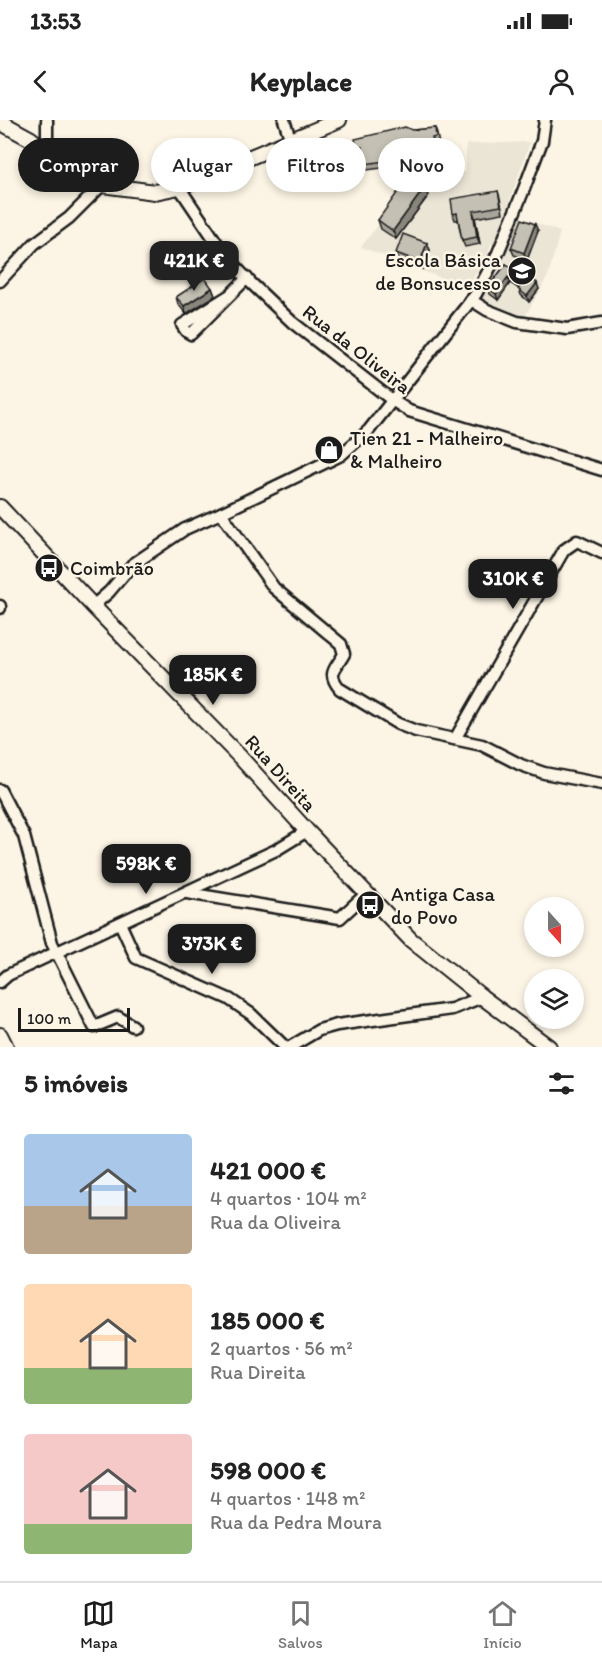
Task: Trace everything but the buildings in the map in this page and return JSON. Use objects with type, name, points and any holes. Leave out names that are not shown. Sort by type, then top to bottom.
[{"type":"main road","points":[[298,138],[339,120]]},
{"type":"main road","points":[[0,122],[29,138]]},
{"type":"main road","name":"Rua Direita","points":[[0,507],[240,757],[411,940],[482,998],[549,1047]]},
{"type":"main road","points":[[0,1035],[6,1047]]},
{"type":"street","points":[[284,120],[290,138]]},
{"type":"street","points":[[93,606],[110,592],[132,565],[185,529],[341,455],[369,430],[471,300],[498,253],[542,141],[545,120]]},
{"type":"street","points":[[32,138],[47,123]]},
{"type":"street","points":[[0,281],[34,244],[69,218],[95,192]]},
{"type":"street","name":"Rua da Oliveira","points":[[182,192],[227,258],[247,278],[292,322],[392,400],[410,411],[602,470]]},
{"type":"street","points":[[230,295],[247,278]]},
{"type":"street","points":[[471,300],[487,310],[517,322],[567,328],[602,323]]},
{"type":"street","points":[[221,513],[274,588],[341,644],[344,654],[332,675],[333,681],[340,689],[407,728],[482,745],[521,765],[544,773],[602,784]]},
{"type":"street","points":[[455,739],[564,550],[577,541],[602,553]]},
{"type":"street","points":[[0,790],[24,836],[52,943],[94,1028],[118,1017],[133,1026]]},
{"type":"street","points":[[0,982],[9,975],[283,846],[307,831]]},
{"type":"street","points":[[187,893],[340,918],[367,893]]},
{"type":"street","points":[[120,923],[136,958],[229,999],[251,1014],[285,1047]]},
{"type":"street","points":[[290,1047],[319,1030],[337,1025],[452,1009],[482,998]]},
{"type":"shaded area","points":[[530,142],[495,243],[491,244],[488,254],[467,288],[361,247],[404,192],[465,192],[466,144]]},
{"type":"shaded area","name":"Escola Básica de Bonsucesso","points":[[517,216],[560,232],[548,276],[524,318],[478,299],[497,267]]},
{"type":"place","name":"Escola Básica de Bonsucesso","points":[[522,271]]},
{"type":"place","name":"Tien 21 - Malheiro & Malheiro","points":[[329,450]]},
{"type":"place","name":"Coimbrão","points":[[49,568]]},
{"type":"place","name":"Antiga Casa do Povo","points":[[370,905]]}]
